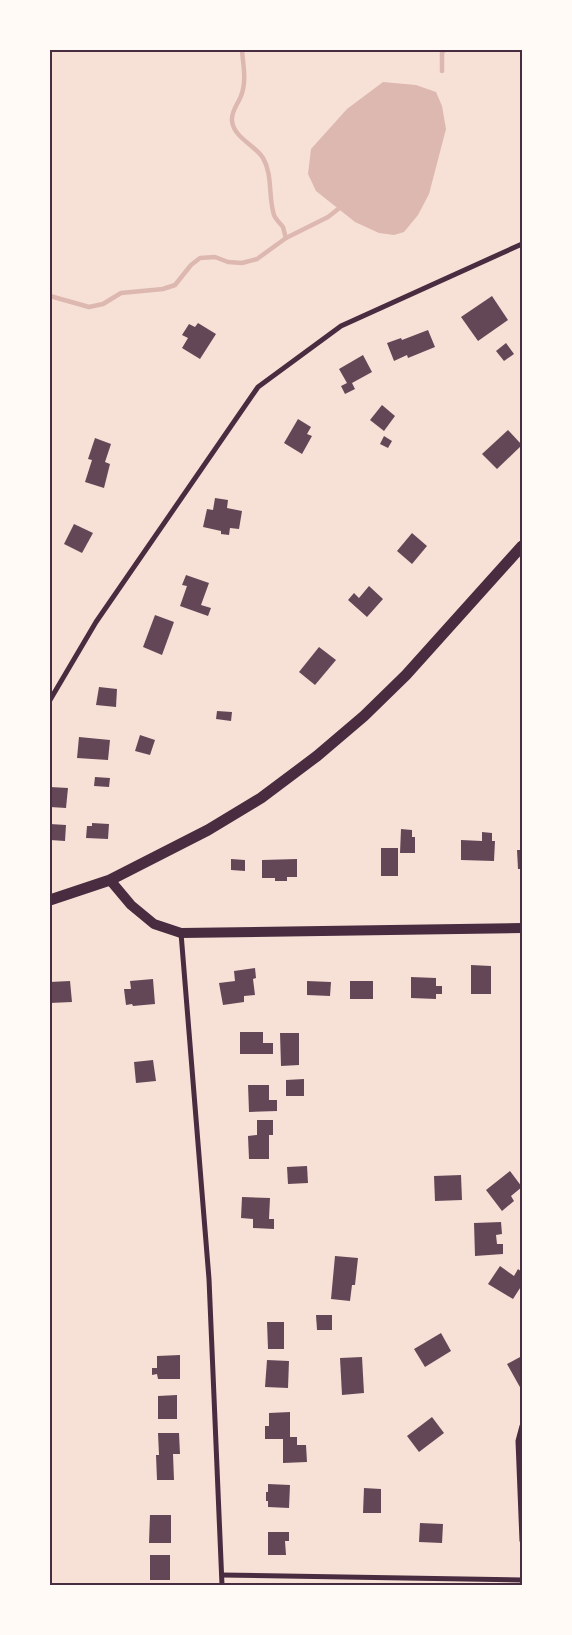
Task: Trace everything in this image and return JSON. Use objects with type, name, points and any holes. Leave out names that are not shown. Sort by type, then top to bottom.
[{"type":"main road","points":[[50,900],[110,880],[208,830],[260,798],[317,756],[364,716],[406,676],[522,546]]},
{"type":"main road","points":[[110,880],[131,905],[154,924],[181,933],[522,928]]},
{"type":"street","points":[[50,700],[96,622],[258,387],[341,326],[522,244]]},
{"type":"street","points":[[181,933],[209,1279],[222,1585]]},
{"type":"street","points":[[522,1426],[518,1441],[522,1541]]},
{"type":"street","points":[[222,1575],[522,1580]]},
{"type":"shaded area","points":[[383,82],[416,85],[436,92],[442,106],[446,129],[429,194],[418,215],[404,232],[394,235],[379,233],[355,222],[316,191],[308,174],[311,149],[347,109]]},
{"type":"building","points":[[492,296],[508,320],[478,341],[461,317]]},
{"type":"building","points":[[198,323],[216,334],[200,359],[182,348],[188,338],[182,335],[189,324],[195,327]]},
{"type":"building","points":[[428,330],[435,347],[408,358],[407,355],[394,361],[387,343],[401,338],[402,340]]},
{"type":"building","points":[[506,343],[514,354],[504,361],[496,351]]},
{"type":"building","points":[[363,355],[372,372],[352,383],[355,389],[345,394],[341,386],[347,383],[339,369]]},
{"type":"building","points":[[382,405],[395,416],[384,431],[370,420]]},
{"type":"building","points":[[298,419],[311,427],[307,434],[312,436],[302,454],[284,443]]},
{"type":"building","points":[[508,430],[522,445],[497,469],[482,454]]},
{"type":"building","points":[[384,436],[392,441],[388,448],[380,444]]},
{"type":"building","points":[[95,438],[111,444],[105,462],[110,464],[104,488],[85,482],[92,460],[88,459]]},
{"type":"building","points":[[215,498],[228,500],[227,508],[242,511],[239,529],[230,528],[229,535],[203,527],[207,509],[213,510]]},
{"type":"building","points":[[74,524],[93,533],[82,553],[64,544]]},
{"type":"building","points":[[412,533],[427,546],[412,564],[397,551]]},
{"type":"building","points":[[186,575],[209,583],[201,605],[211,608],[208,616],[180,606],[187,586],[182,585]]},
{"type":"building","points":[[369,586],[383,599],[367,617],[348,600],[354,593],[359,598]]},
{"type":"building","points":[[155,615],[174,622],[162,655],[143,647]]},
{"type":"building","points":[[319,647],[336,660],[315,685],[299,672]]},
{"type":"building","points":[[99,687],[117,689],[116,707],[96,705]]},
{"type":"building","points":[[217,711],[232,712],[231,721],[216,719]]},
{"type":"building","points":[[140,735],[155,740],[150,755],[135,751]]},
{"type":"building","points":[[79,737],[110,740],[108,760],[77,758]]},
{"type":"building","points":[[95,777],[110,778],[109,787],[94,786]]},
{"type":"building","points":[[50,787],[68,788],[66,808],[50,807]]},
{"type":"building","points":[[92,823],[109,824],[108,839],[86,838],[87,826],[92,826]]},
{"type":"building","points":[[50,824],[66,825],[65,841],[50,840]]},
{"type":"building","points":[[401,829],[412,830],[412,837],[415,837],[415,853],[400,853]]},
{"type":"building","points":[[482,832],[492,833],[492,841],[495,841],[494,861],[461,860],[461,840],[482,841]]},
{"type":"building","points":[[381,848],[398,848],[398,876],[381,876]]},
{"type":"building","points":[[517,850],[522,850],[522,869],[518,869]]},
{"type":"building","points":[[231,859],[245,860],[245,871],[231,870]]},
{"type":"building","points":[[297,859],[297,877],[287,877],[287,881],[275,881],[275,878],[262,878],[262,860]]},
{"type":"building","points":[[471,965],[491,966],[491,994],[471,994]]},
{"type":"building","points":[[255,968],[256,978],[253,979],[255,995],[244,996],[244,1002],[223,1005],[219,983],[235,981],[234,971]]},
{"type":"building","points":[[411,977],[436,978],[436,986],[442,986],[442,994],[436,994],[436,999],[411,998]]},
{"type":"building","points":[[153,979],[155,1004],[126,1005],[124,989],[131,989],[130,981]]},
{"type":"building","points":[[70,981],[72,1002],[50,1003],[50,982]]},
{"type":"building","points":[[307,981],[331,982],[330,996],[307,995]]},
{"type":"building","points":[[350,981],[373,981],[373,999],[350,999]]},
{"type":"building","points":[[240,1032],[263,1032],[263,1043],[273,1043],[273,1054],[240,1054]]},
{"type":"building","points":[[280,1033],[299,1033],[299,1065],[281,1066]]},
{"type":"building","points":[[153,1060],[156,1081],[136,1083],[134,1062]]},
{"type":"building","points":[[304,1079],[304,1096],[286,1096],[286,1080]]},
{"type":"building","points":[[248,1085],[269,1085],[269,1100],[277,1100],[277,1111],[249,1112]]},
{"type":"building","points":[[257,1120],[273,1120],[273,1135],[269,1135],[269,1159],[249,1159],[248,1136],[257,1135]]},
{"type":"building","points":[[307,1166],[308,1183],[288,1184],[287,1167]]},
{"type":"building","points":[[510,1171],[522,1187],[511,1196],[514,1201],[502,1211],[486,1190]]},
{"type":"building","points":[[461,1175],[462,1200],[435,1201],[434,1176]]},
{"type":"building","points":[[242,1197],[270,1198],[269,1219],[274,1219],[274,1229],[253,1228],[253,1219],[241,1218]]},
{"type":"building","points":[[501,1222],[502,1234],[496,1235],[497,1244],[503,1244],[503,1254],[475,1256],[474,1223]]},
{"type":"building","points":[[335,1256],[358,1258],[355,1285],[352,1285],[350,1301],[331,1299]]},
{"type":"building","points":[[500,1266],[514,1276],[518,1269],[522,1272],[522,1285],[513,1299],[488,1284]]},
{"type":"building","points":[[316,1315],[332,1315],[332,1330],[317,1330]]},
{"type":"building","points":[[267,1322],[284,1322],[284,1349],[268,1349]]},
{"type":"building","points":[[441,1333],[451,1351],[425,1367],[414,1349]]},
{"type":"building","points":[[180,1355],[180,1379],[158,1379],[157,1374],[152,1375],[152,1368],[157,1368],[157,1356]]},
{"type":"building","points":[[522,1356],[522,1388],[521,1389],[507,1364]]},
{"type":"building","points":[[362,1357],[364,1393],[342,1395],[340,1358]]},
{"type":"building","points":[[267,1360],[289,1361],[288,1388],[265,1387]]},
{"type":"building","points":[[177,1395],[177,1419],[158,1419],[158,1396]]},
{"type":"building","points":[[290,1412],[290,1437],[297,1437],[297,1445],[306,1445],[307,1462],[283,1463],[283,1439],[265,1439],[265,1426],[269,1426],[269,1413]]},
{"type":"building","points":[[432,1417],[444,1433],[419,1452],[407,1436]]},
{"type":"building","points":[[158,1433],[179,1433],[180,1454],[173,1454],[174,1480],[157,1480],[156,1455],[159,1455]]},
{"type":"building","points":[[268,1484],[290,1485],[289,1508],[268,1507],[266,1492],[268,1492]]},
{"type":"building","points":[[364,1488],[381,1489],[381,1513],[363,1513]]},
{"type":"building","points":[[150,1515],[171,1515],[171,1543],[149,1543]]},
{"type":"building","points":[[420,1523],[443,1524],[442,1543],[419,1542]]},
{"type":"building","points":[[268,1532],[289,1532],[289,1541],[285,1541],[286,1555],[268,1555]]},
{"type":"building","points":[[150,1555],[170,1555],[170,1580],[150,1580]]},
{"type":"waterway","points":[[242,50],[244,85],[232,121],[241,137],[263,158],[268,171],[274,215],[283,227],[286,238]]},
{"type":"waterway","points":[[442,71],[442,53],[444,50]]},
{"type":"waterway","points":[[50,296],[89,307],[103,304],[121,293],[163,289],[175,285],[191,265],[200,258],[215,257],[228,262],[242,263],[257,259],[286,238],[328,217],[342,206]]}]
